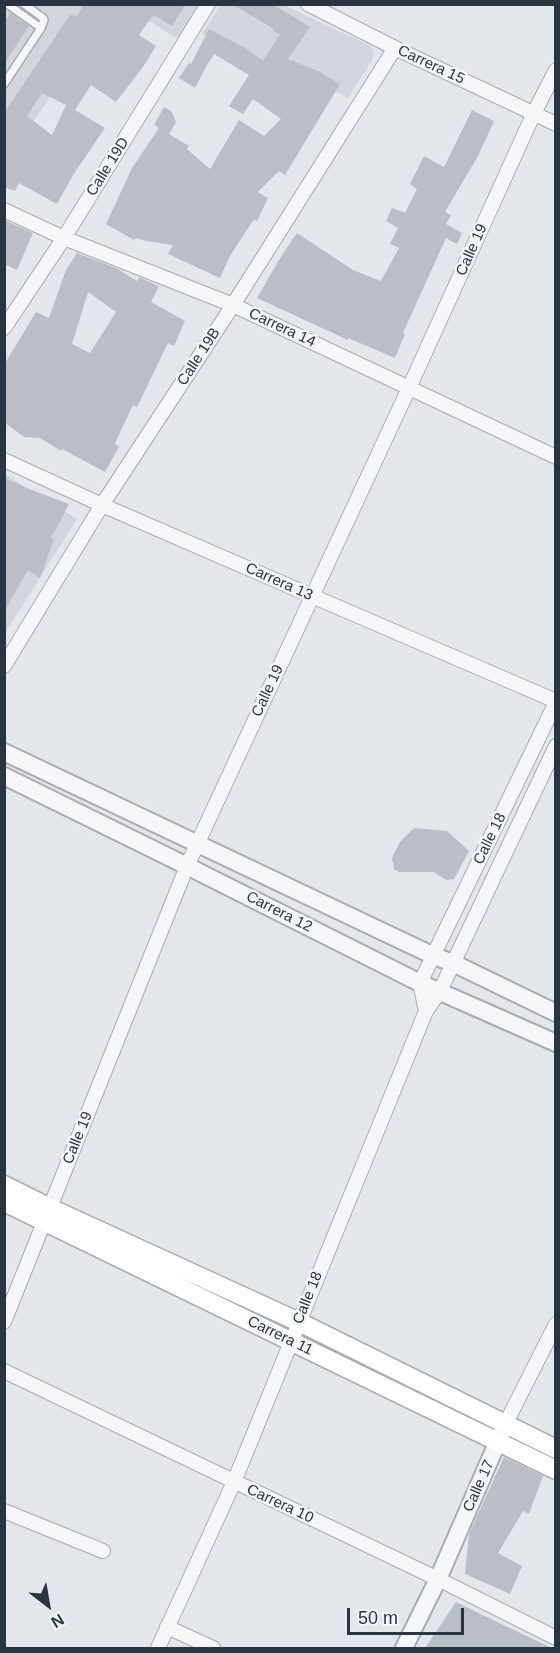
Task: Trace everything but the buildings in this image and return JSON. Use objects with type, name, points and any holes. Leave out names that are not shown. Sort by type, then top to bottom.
[{"type":"main road","name":"Carrera 11","points":[[4,1185],[47,1215],[291,1340],[555,1470]]},
{"type":"main road","name":"Carrera 11","points":[[4,1202],[47,1215],[299,1322],[555,1449]]},
{"type":"street","name":"Calle 19D","points":[[4,328],[64,238],[208,4]]},
{"type":"street","name":"Carrera 15","points":[[308,4],[394,48],[555,124]]},
{"type":"street","name":"Calle 19B","points":[[4,666],[102,505],[233,305],[394,48]]},
{"type":"street","name":"Calle 19","points":[[4,1322],[187,866],[555,70]]},
{"type":"street","name":"Carrera 14","points":[[4,210],[64,238],[233,305],[555,457]]},
{"type":"street","name":"Carrera 13","points":[[4,460],[102,505],[555,701]]},
{"type":"street","name":"Calle 18","points":[[420,984],[555,701]]},
{"type":"street","name":"Calle 18","points":[[158,1648],[234,1482],[426,1011],[440,991],[555,746]]},
{"type":"street","name":"Carrera 12","points":[[4,752],[555,1013]]},
{"type":"street","name":"Carrera 12","points":[[4,776],[420,984],[555,1043]]},
{"type":"street","points":[[420,984],[426,1011]]},
{"type":"street","name":"Calle 17","points":[[404,1648],[438,1579],[505,1425],[555,1324]]},
{"type":"street","name":"Carrera 10","points":[[4,1371],[438,1579],[555,1638]]},
{"type":"street","points":[[4,1511],[104,1551]]},
{"type":"street","points":[[167,1628],[213,1648]]},
{"type":"lane","points":[[7,4],[41,28]]},
{"type":"lane","points":[[4,84],[41,28],[44,18],[24,4]]},
{"type":"shaded area","points":[[6,4],[108,5],[5,167],[5,7]]},
{"type":"shaded area","points":[[124,5],[204,5],[181,41]]},
{"type":"shaded area","points":[[221,5],[283,5],[371,46],[374,53],[372,60],[348,98],[285,64],[277,76],[202,34]]},
{"type":"shaded area","points":[[5,474],[77,519],[5,633]]}]
